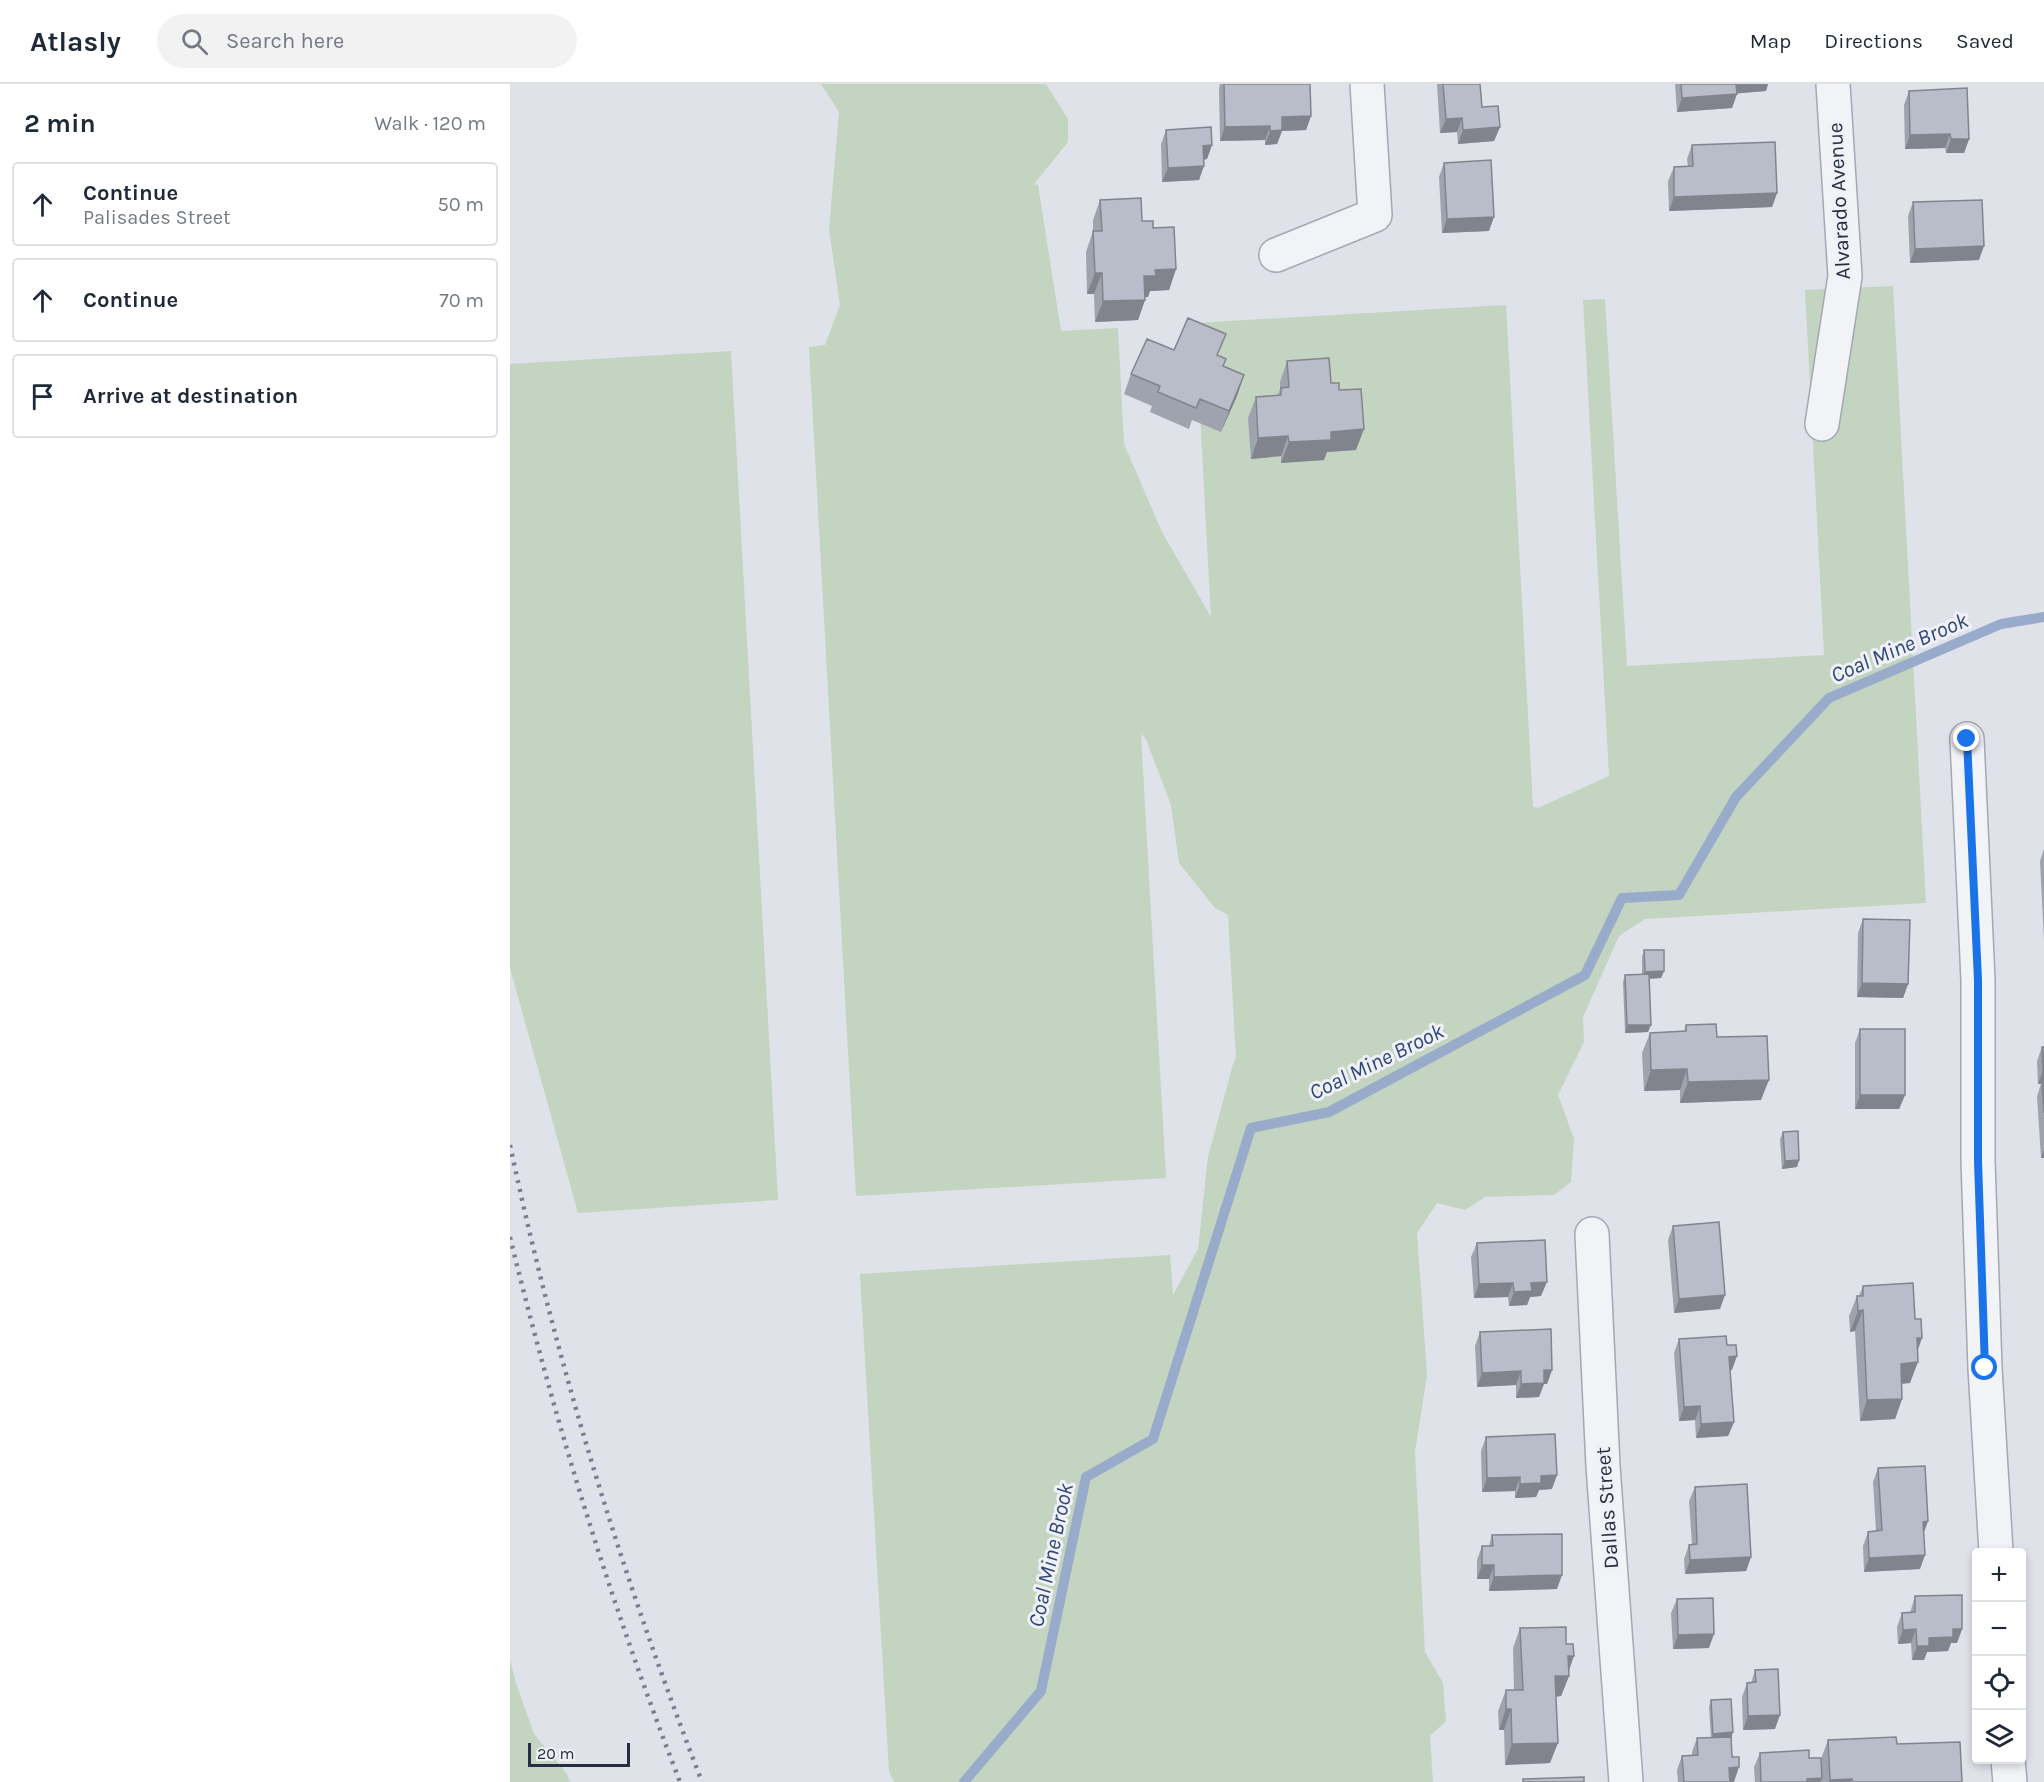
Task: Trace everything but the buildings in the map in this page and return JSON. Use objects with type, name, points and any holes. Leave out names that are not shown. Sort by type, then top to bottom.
[{"type":"street","points":[[1276,255],[1375,215],[1367,84]]},
{"type":"street","name":"Alvarado Avenue","points":[[1821,424],[1845,276],[1833,84]]},
{"type":"street","points":[[1967,739],[1978,980],[1979,1172],[1985,1368],[1996,1548]]},
{"type":"street","name":"Dallas Street","points":[[1592,1234],[1604,1466],[1626,1782]]},
{"type":"street","points":[[2008,1764],[2010,1782]]},
{"type":"green space","points":[[821,84],[1046,84],[1068,119],[1068,142],[1034,184],[1038,185],[1061,331],[1118,328],[1124,444],[1162,532],[1211,617],[1195,323],[1506,305],[1533,807],[1538,808],[1609,776],[1583,300],[1605,299],[1627,666],[1824,655],[1805,290],[1893,286],[1926,903],[1645,919],[1619,936],[1583,1017],[1584,1042],[1558,1095],[1574,1139],[1571,1182],[1554,1195],[1485,1197],[1465,1210],[1437,1203],[1417,1233],[1427,1375],[1415,1452],[1425,1652],[1443,1683],[1446,1721],[1430,1736],[1433,1782],[894,1782],[889,1772],[860,1274],[1170,1255],[1173,1295],[1198,1249],[1208,1157],[1236,1058],[1228,915],[1215,908],[1179,863],[1171,805],[1146,739],[1141,734],[1166,1178],[856,1196],[809,347],[825,345],[840,305],[829,229],[839,112]]},
{"type":"green space","points":[[731,351],[778,1200],[578,1213],[510,968],[510,364]]},
{"type":"green space","points":[[510,1660],[534,1734],[567,1774],[570,1782],[510,1782]]},
{"type":"waterway","name":"Coal Mine Brook","points":[[964,1782],[1041,1691],[1086,1477],[1153,1439],[1251,1128],[1329,1112],[1585,975],[1622,898],[1679,895],[1736,797],[1829,698],[2001,624],[2044,617]]},
{"type":"railway","points":[[510,1145],[548,1307],[593,1467],[645,1626],[702,1782]]},
{"type":"railway","points":[[510,1237],[565,1444],[586,1512],[631,1648],[680,1782]]},
{"type":"route","points":[[1967,739],[1978,980],[1978,1161],[1985,1368]]}]
